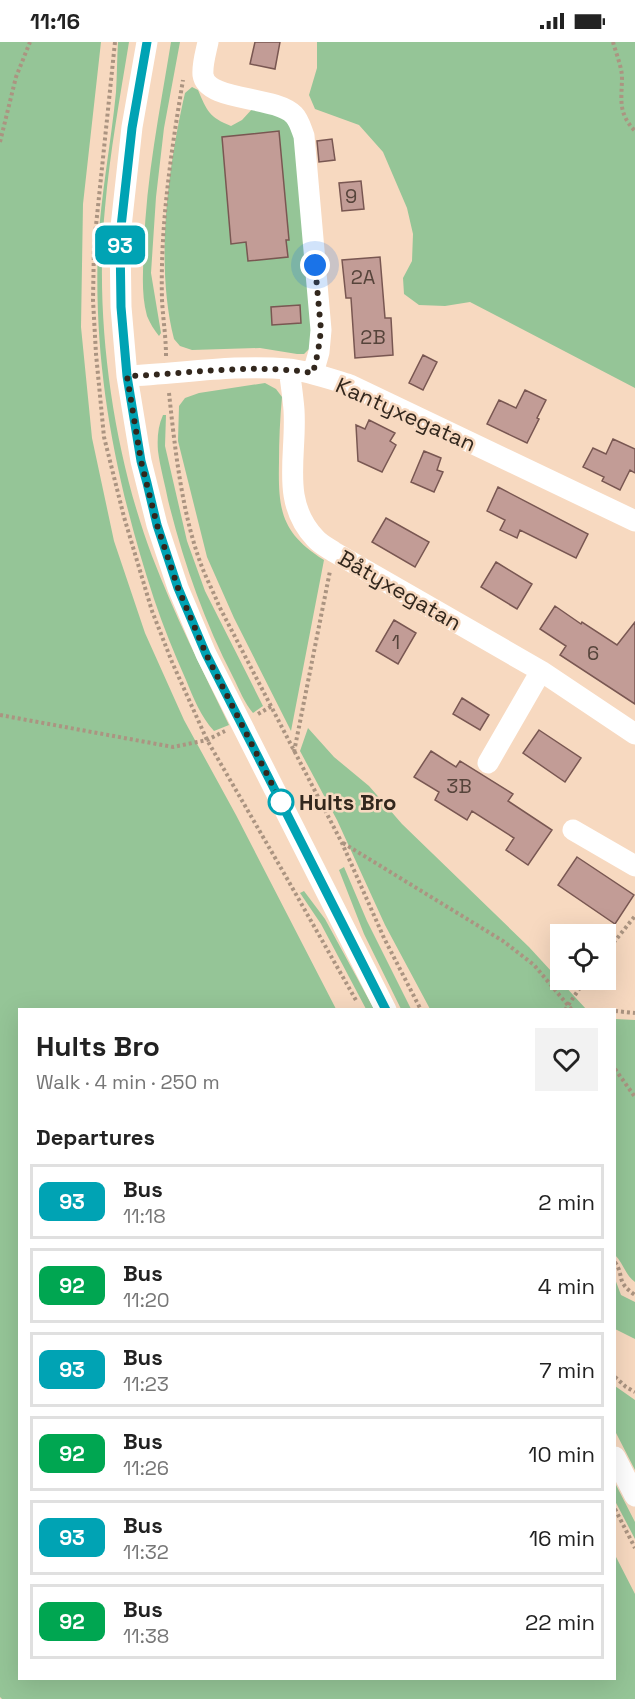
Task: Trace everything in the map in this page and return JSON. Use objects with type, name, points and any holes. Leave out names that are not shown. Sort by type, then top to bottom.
[{"type":"street","points":[[147,42],[132,128],[120,236],[121,307],[127,376],[141,461],[157,525],[178,588],[206,654],[385,1008]]},
{"type":"street","points":[[208,42],[203,75],[213,89],[283,107],[295,116],[304,136],[321,330],[313,373]]},
{"type":"street","name":"Kantyxegatan","points":[[127,376],[167,375],[229,368],[289,369],[313,373],[350,386],[635,521]]},
{"type":"street","name":"Båtyxegatan","points":[[289,369],[294,411],[292,481],[295,506],[316,539],[334,552],[541,671],[635,734]]},
{"type":"street","points":[[488,763],[541,671]]},
{"type":"street","points":[[573,830],[625,868],[635,883]]},
{"type":"street","points":[[616,1459],[635,1496]]},
{"type":"path","points":[[0,142],[16,77],[30,42]]},
{"type":"path","points":[[614,42],[622,73],[620,104],[627,122],[635,131]]},
{"type":"path","points":[[294,753],[334,552]]},
{"type":"path","points":[[272,706],[342,843],[384,938],[420,1008]]},
{"type":"path","points":[[0,715],[173,747],[207,740],[360,1008]]},
{"type":"path","points":[[342,843],[503,941],[534,965],[567,1007],[578,990]]},
{"type":"path","points":[[616,940],[635,916]]},
{"type":"path","points":[[616,1011],[635,1013]]},
{"type":"path","points":[[616,1070],[635,1097]]},
{"type":"path","points":[[616,1263],[624,1288],[635,1295]]},
{"type":"path","points":[[616,1378],[635,1392]]},
{"type":"path","points":[[616,1511],[635,1548]]},
{"type":"green space","points":[[0,42],[101,42],[83,204],[81,327],[92,438],[114,541],[145,633],[184,720],[335,1008],[18,1008],[18,1680],[616,1680],[616,1557],[635,1594],[635,1699],[2,1699],[0,1697]]},
{"type":"green space","points":[[118,42],[129,42],[110,166],[102,250],[102,294],[110,384],[117,429],[138,516],[179,620],[229,725],[214,731],[205,720],[195,700],[154,599],[140,556],[118,469],[110,425],[99,337],[97,292],[101,207],[116,92]]},
{"type":"green space","points":[[171,42],[180,42],[164,128],[156,197],[151,273],[161,333],[159,336],[149,321],[145,308],[143,264],[151,170]]},
{"type":"green space","points":[[317,42],[635,42],[635,388],[470,302],[445,306],[419,305],[404,294],[403,278],[412,261],[413,234],[407,208],[383,152],[359,125],[315,109],[309,95],[317,68]]},
{"type":"green space","points":[[192,87],[198,90],[213,116],[231,126],[242,120],[254,107],[271,110],[292,124],[301,150],[315,328],[310,348],[304,354],[260,348],[192,350],[180,346],[174,339],[165,280],[166,216],[173,152],[179,122],[185,93]]},
{"type":"green space","points":[[265,383],[276,389],[282,397],[279,479],[281,507],[285,519],[299,540],[324,560],[291,731],[234,618],[207,557],[178,441],[179,406],[185,398],[199,393]]},
{"type":"green space","points":[[163,415],[166,415],[165,446],[187,541],[205,591],[263,706],[253,713],[222,656],[180,546],[158,451],[158,432]]},
{"type":"green space","points":[[308,728],[334,757],[369,786],[402,824],[529,947],[550,970],[550,990],[569,990],[585,1008],[429,1008],[385,925],[337,820],[300,751]]},
{"type":"green space","points":[[344,867],[367,921],[410,1008],[401,1008],[364,934],[339,870]]},
{"type":"green space","points":[[304,891],[325,919],[373,1008],[365,1008],[321,924],[300,893]]},
{"type":"green space","points":[[616,1019],[635,1020],[635,1282],[616,1256]]},
{"type":"green space","points":[[616,1282],[621,1295],[635,1302],[635,1339],[616,1330]]},
{"type":"green space","points":[[616,1387],[635,1400],[635,1470],[616,1433]]},
{"type":"green space","points":[[616,1485],[635,1522],[635,1539],[616,1503]]},
{"type":"building","points":[[255,42],[280,42],[275,69],[250,64]]},
{"type":"building","points":[[279,131],[289,240],[286,240],[288,257],[248,261],[246,242],[231,244],[222,137]]},
{"type":"building","points":[[332,139],[335,160],[319,162],[317,141]]},
{"type":"building","points":[[361,181],[364,209],[342,211],[339,183]]},
{"type":"building","points":[[380,257],[385,318],[391,318],[393,355],[355,358],[351,298],[346,298],[342,260]]},
{"type":"building","points":[[300,305],[301,323],[272,325],[271,307]]},
{"type":"building","points":[[423,355],[437,362],[423,390],[409,383]]},
{"type":"building","points":[[525,390],[546,400],[527,443],[487,424],[499,400],[516,408]]},
{"type":"building","points":[[369,420],[395,433],[390,441],[396,445],[382,472],[358,461],[356,425],[365,429]]},
{"type":"building","points":[[613,439],[635,449],[635,473],[630,470],[620,490],[602,481],[604,477],[583,467],[593,448],[606,454]]},
{"type":"building","points":[[424,451],[441,458],[437,470],[443,472],[434,492],[411,482]]},
{"type":"building","points":[[498,487],[588,534],[576,558],[520,530],[517,538],[500,530],[505,520],[487,511]]},
{"type":"building","points":[[386,518],[429,542],[415,567],[372,542]]},
{"type":"building","points":[[496,562],[532,584],[517,609],[481,587]]},
{"type":"building","points":[[555,606],[617,645],[635,622],[635,704],[560,655],[566,646],[540,629]]},
{"type":"building","points":[[394,620],[416,633],[398,664],[376,651]]},
{"type":"building","points":[[462,698],[489,715],[480,730],[453,714]]},
{"type":"building","points":[[539,730],[581,758],[565,782],[523,753]]},
{"type":"building","points":[[431,751],[456,767],[460,761],[513,794],[508,801],[552,830],[528,865],[506,850],[514,838],[472,811],[467,820],[435,800],[439,792],[414,777]]},
{"type":"building","points":[[577,857],[634,895],[615,924],[558,885]]},
{"type":"bus line","name":"93","points":[[147,42],[132,128],[120,236],[121,307],[127,376],[141,461],[157,525],[178,588],[206,654],[385,1008]]},
{"type":"place","name":"Hults Bro","points":[[281,802]]},
{"type":"route","points":[[281,802],[206,654],[178,588],[157,525],[141,461],[127,376],[167,375],[229,368],[289,369],[313,373],[321,330],[315,265]]}]
